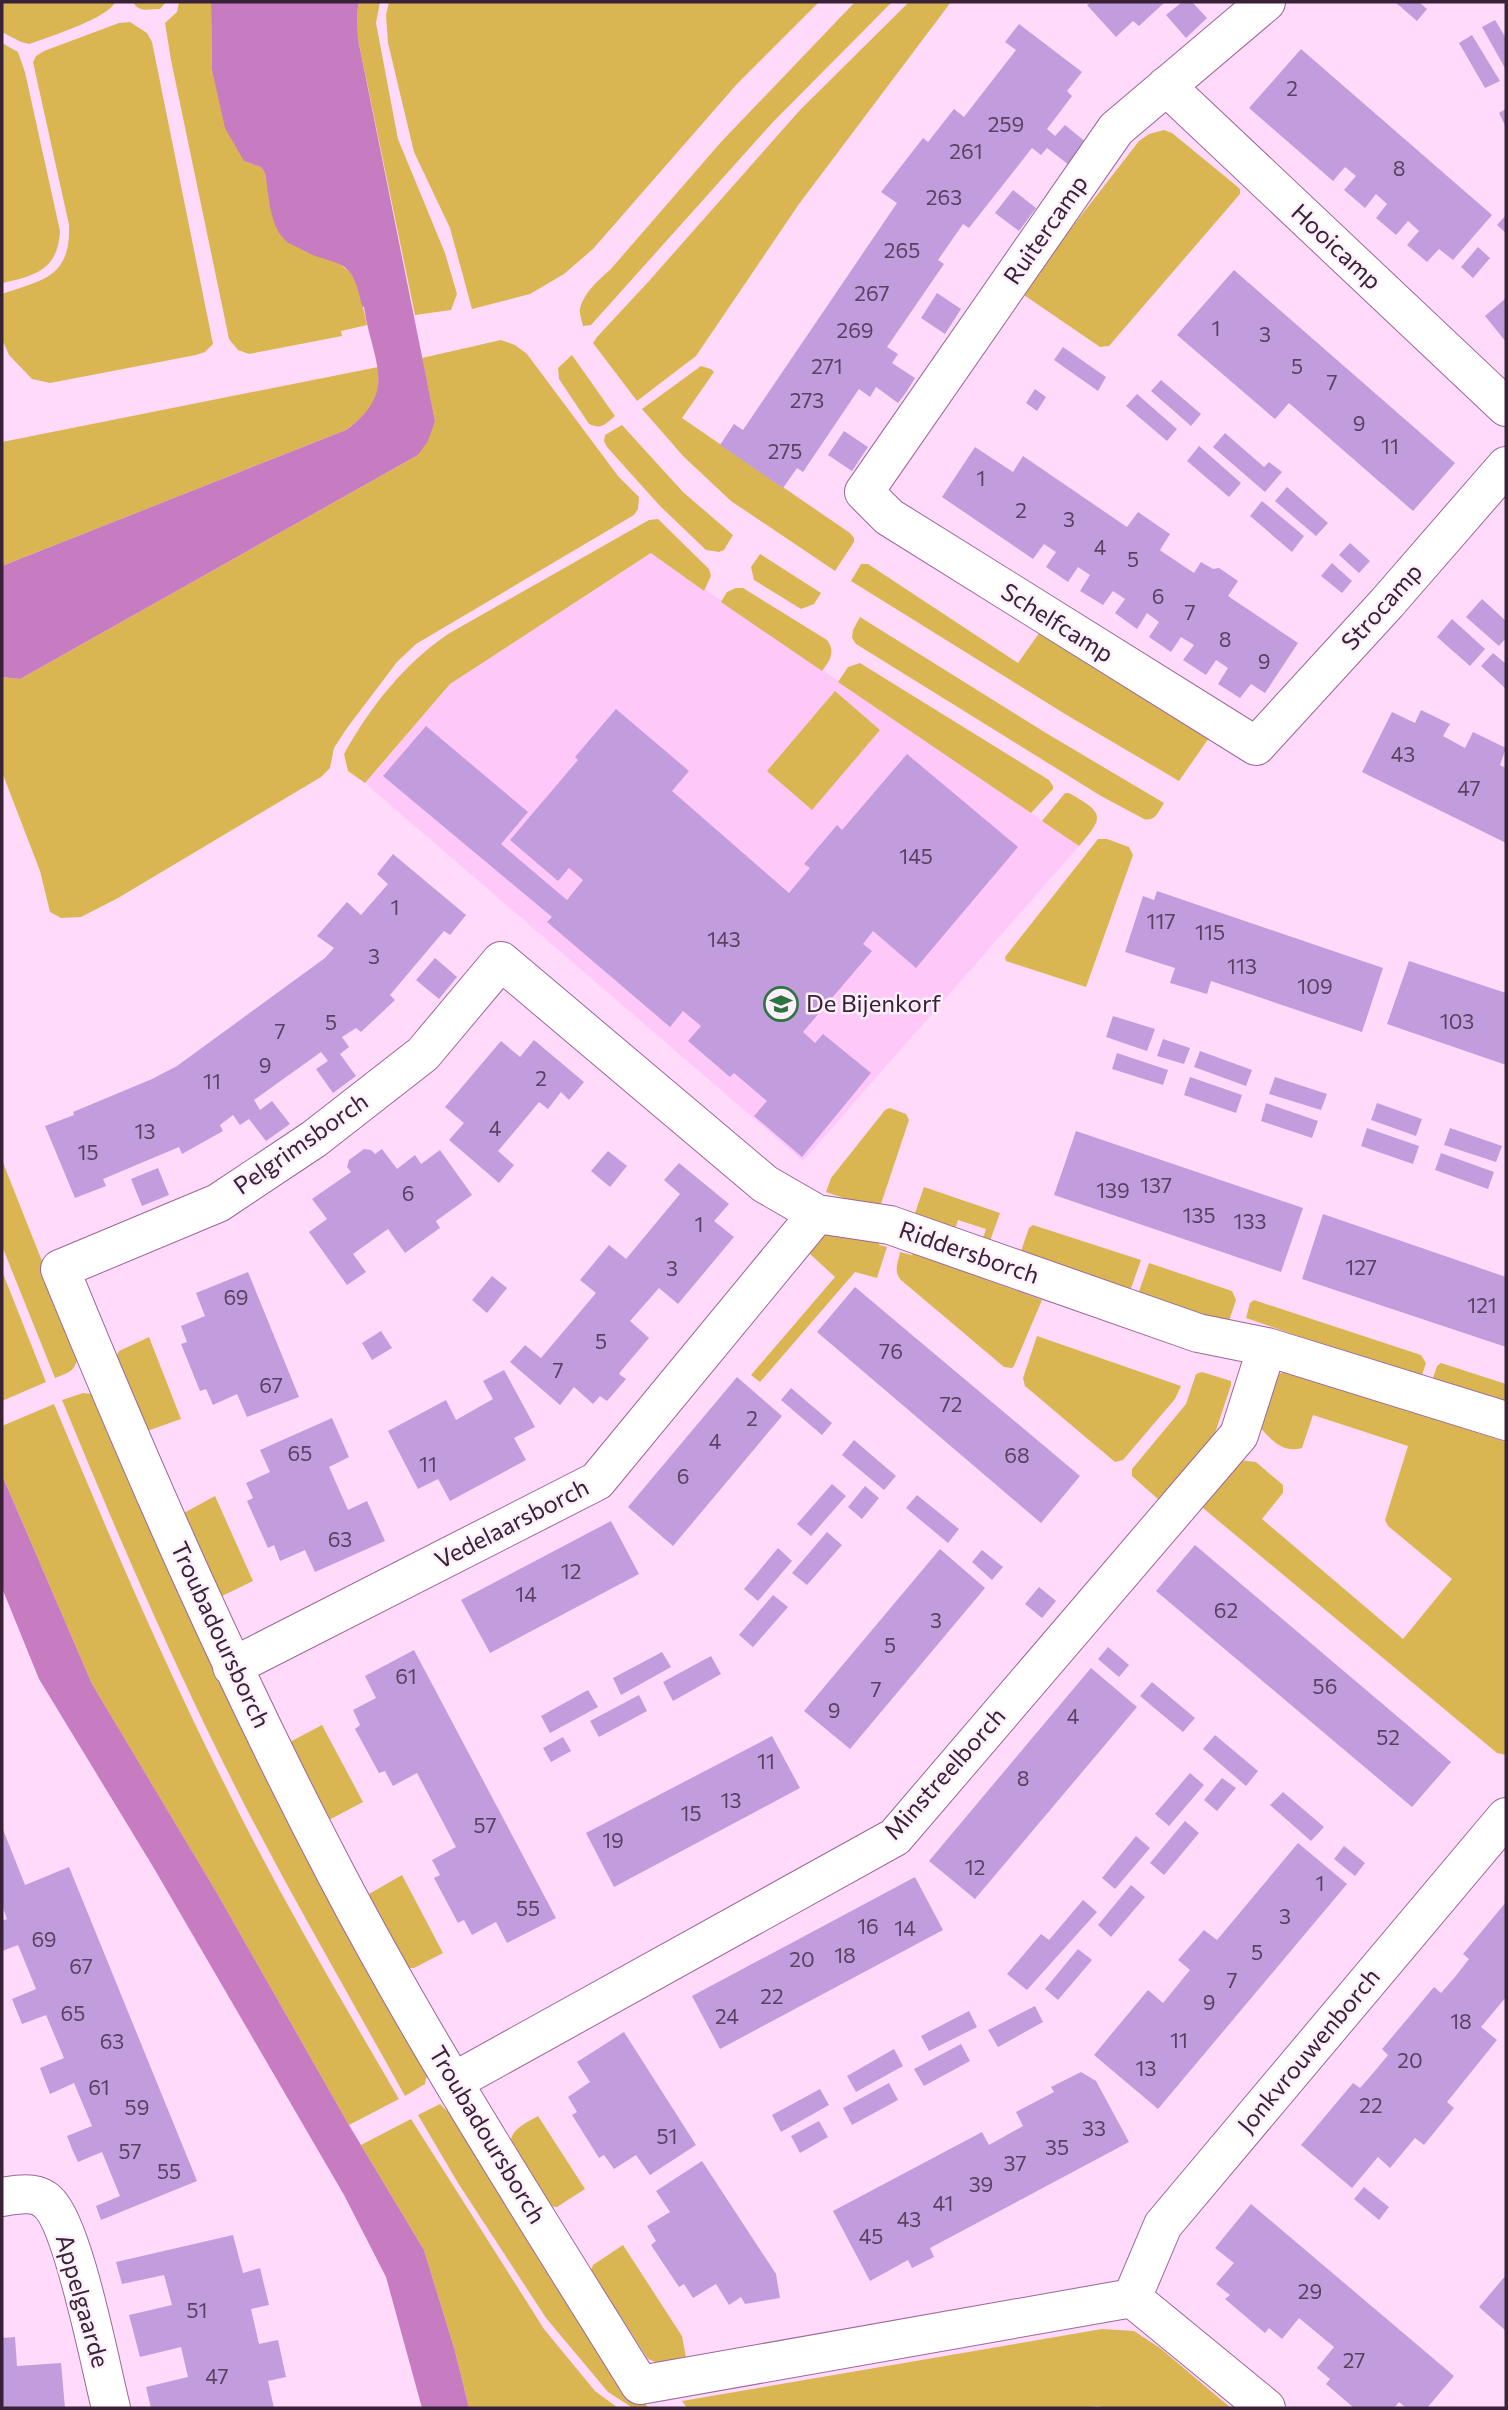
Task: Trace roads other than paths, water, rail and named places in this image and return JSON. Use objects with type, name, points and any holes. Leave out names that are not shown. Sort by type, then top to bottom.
[{"type":"street","name":"Ruitercamp","points":[[864,492],[1116,129],[1266,2]]},
{"type":"street","name":"Hooicamp","points":[[1166,86],[1506,407]]},
{"type":"street","name":"Strocamp","points":[[1256,746],[1387,603],[1506,466]]},
{"type":"street","name":"Schelfcamp","points":[[864,492],[888,517],[1256,746]]},
{"type":"street","name":"Riddersborch","points":[[501,961],[765,1184],[817,1214],[890,1226],[1198,1333],[1267,1346],[1506,1421]]},
{"type":"street","name":"Pelgrimsborch","points":[[60,1269],[218,1203],[314,1139],[423,1054],[501,961]]},
{"type":"street","name":"Vedelaarsborch","points":[[232,1667],[597,1481],[817,1214]]},
{"type":"street","name":"Troubadoursborch","points":[[60,1269],[232,1667],[337,1876],[453,2082],[640,2385],[1132,2298]]},
{"type":"street","name":"Minstreelborch","points":[[453,2082],[895,1837],[1239,1434],[1267,1346]]},
{"type":"street","name":"Jonkvrouwenborch","points":[[1132,2298],[1163,2225],[1506,1817]]},
{"type":"street","name":"Appelgaarde","points":[[2,2197],[26,2194],[45,2199],[58,2217],[72,2251],[111,2408]]},
{"type":"street","points":[[1132,2298],[1266,2408]]},
{"type":"place","name":"De Bijenkorf","points":[[781,1004]]}]
